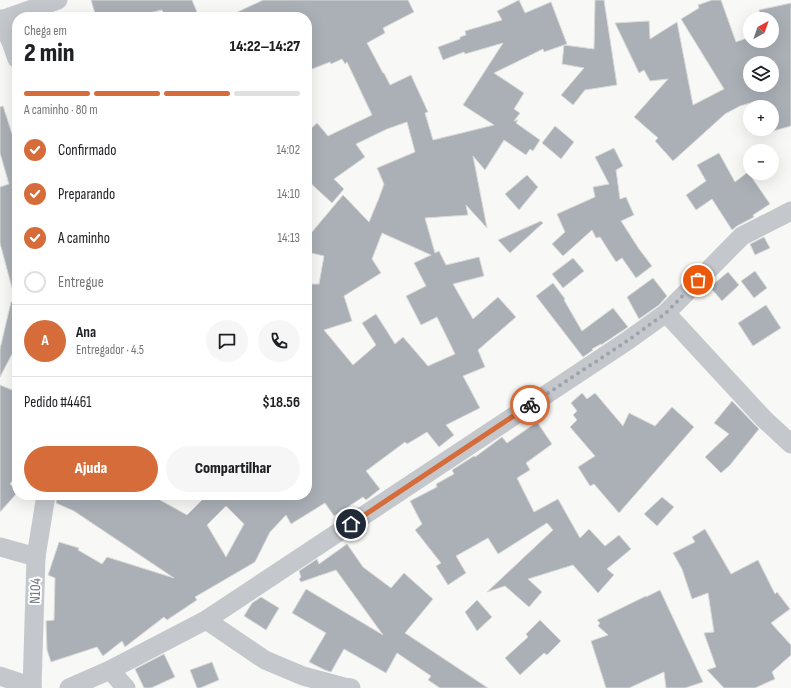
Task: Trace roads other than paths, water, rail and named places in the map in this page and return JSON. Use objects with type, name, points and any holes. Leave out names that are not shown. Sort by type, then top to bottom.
[{"type":"street","points":[[21,12],[58,0]]},
{"type":"street","points":[[12,15],[0,19],[12,45]]},
{"type":"street","points":[[69,688],[110,670],[206,620],[627,341],[666,313],[742,236],[791,211]]},
{"type":"street","points":[[666,313],[764,418],[791,444]]},
{"type":"street","name":"N104","points":[[32,687],[36,557],[45,500]]},
{"type":"street","points":[[0,547],[36,557]]},
{"type":"street","points":[[206,620],[265,660],[303,676],[351,688]]},
{"type":"street","points":[[110,670],[126,688]]},
{"type":"street","points":[[0,676],[32,687]]}]
